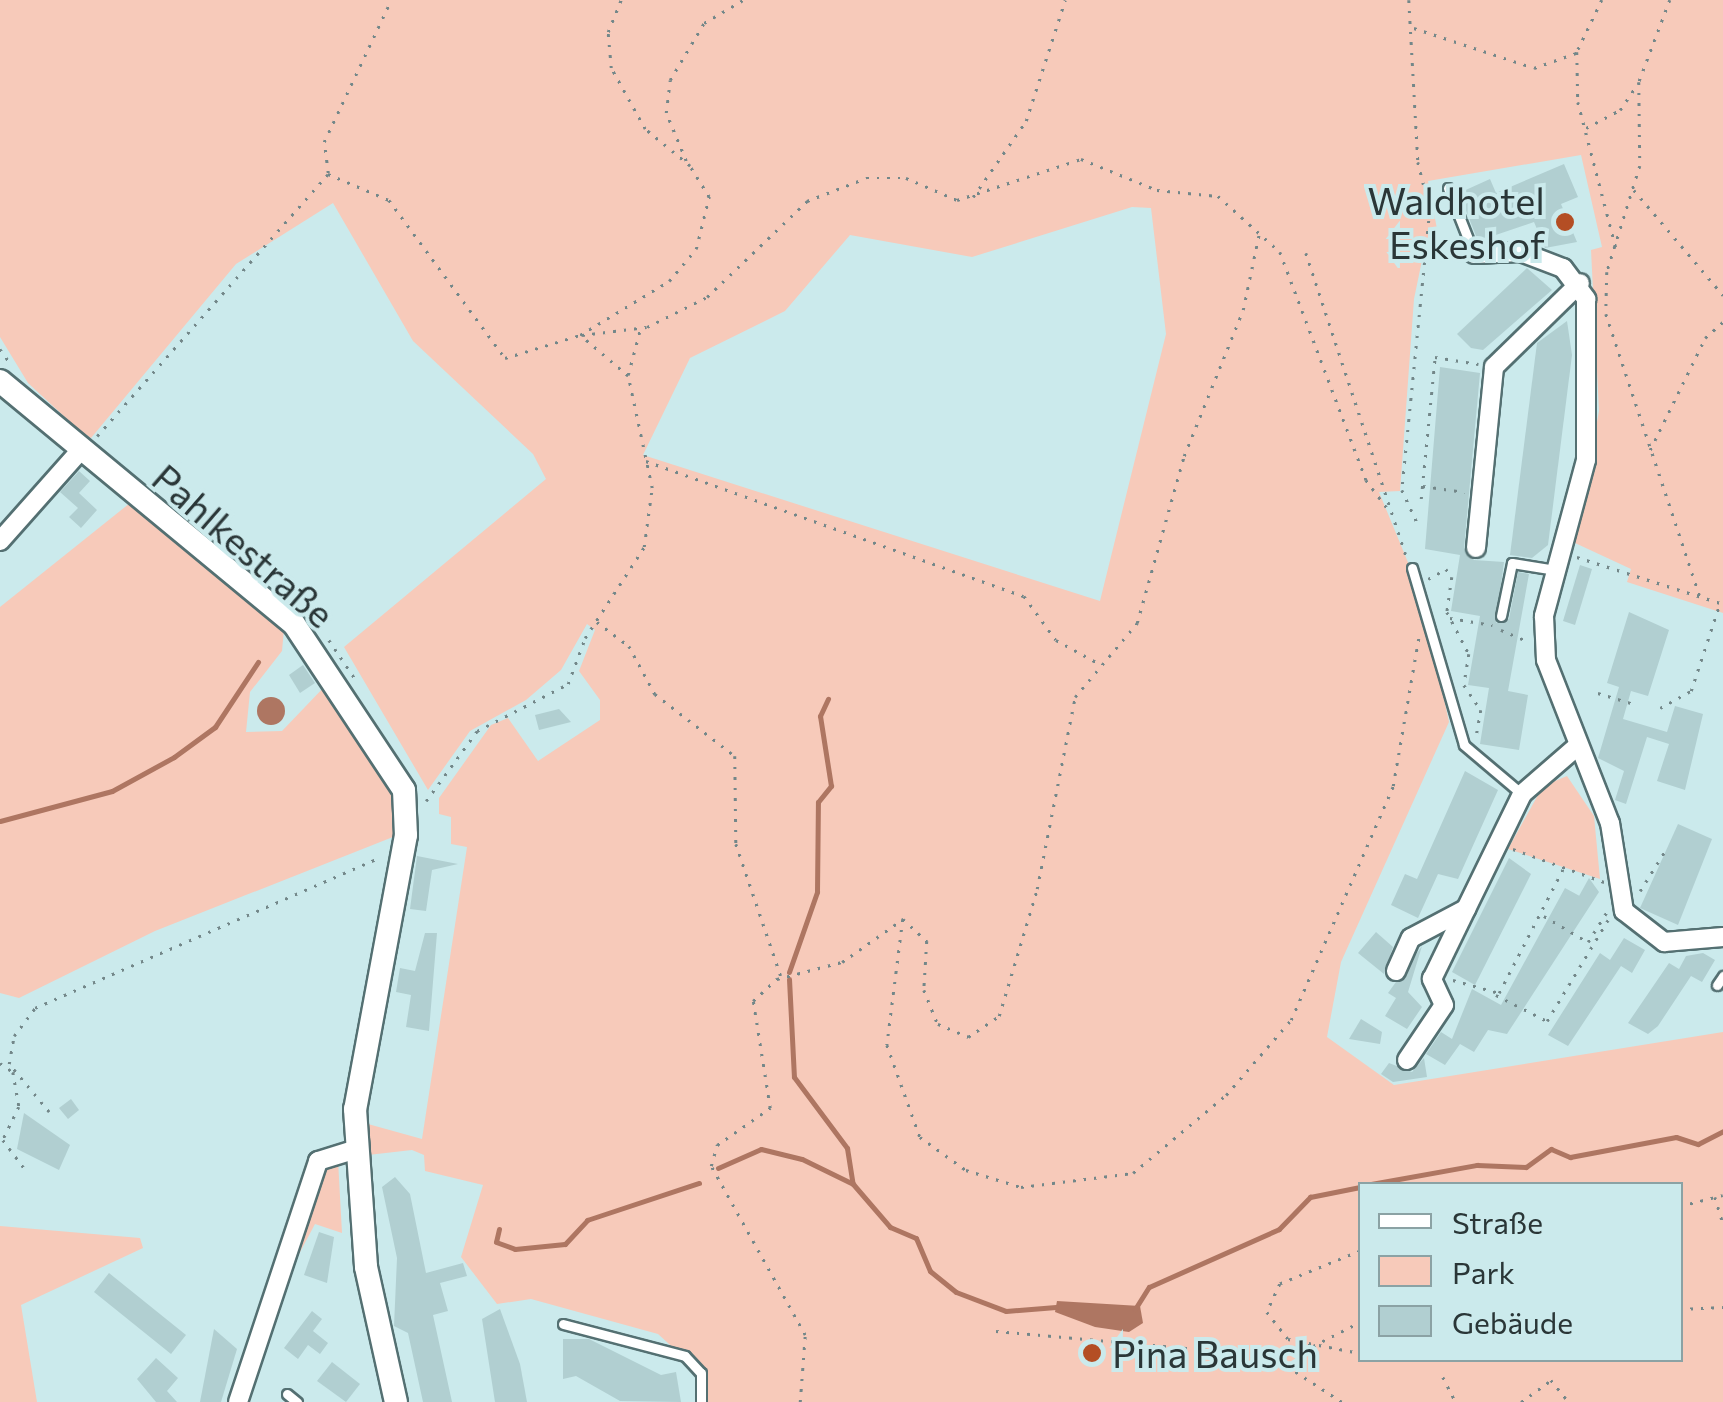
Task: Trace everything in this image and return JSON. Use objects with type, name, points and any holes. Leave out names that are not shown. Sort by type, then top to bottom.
[{"type":"street","points":[[1474,254],[1521,252],[1580,282]]},
{"type":"street","points":[[1476,548],[1494,367],[1580,282]]},
{"type":"street","points":[[1580,282],[1592,397],[1543,644],[1574,749],[1610,823],[1620,900],[1664,942],[1723,938]]},
{"type":"street","name":"Pahlkestraße","points":[[0,381],[294,624],[408,806]]},
{"type":"street","points":[[1,535],[85,448]]},
{"type":"street","points":[[1407,1060],[1444,1005],[1432,978],[1522,794],[1574,749]]},
{"type":"street","points":[[396,1402],[366,1266],[356,1149],[358,1068],[408,806]]},
{"type":"street","points":[[1396,971],[1411,938],[1466,909]]},
{"type":"street","points":[[238,1402],[318,1162],[356,1149]]},
{"type":"lane","points":[[1448,188],[1474,254]]},
{"type":"lane","points":[[1501,616],[1512,562],[1561,562]]},
{"type":"lane","points":[[1412,568],[1432,617],[1454,722],[1471,753],[1522,794]]},
{"type":"lane","points":[[1717,986],[1723,976]]},
{"type":"lane","points":[[563,1324],[685,1356],[701,1373],[700,1402]]},
{"type":"lane","points":[[287,1394],[297,1402]]},
{"type":"path","points":[[85,448],[203,305],[288,229],[328,174],[324,142],[391,0]]},
{"type":"path","points":[[622,0],[608,32],[611,68],[645,129],[690,166]]},
{"type":"path","points":[[580,335],[658,290],[696,249],[709,197],[666,112],[670,80],[704,23],[743,0]]},
{"type":"path","points":[[972,198],[1026,121],[1065,0]]},
{"type":"path","points":[[1409,0],[1418,162],[1430,210],[1402,490],[1418,526]]},
{"type":"path","points":[[1602,0],[1577,52],[1586,128],[1616,249]]},
{"type":"path","points":[[1586,128],[1620,110],[1639,82],[1670,0]]},
{"type":"path","points":[[1412,28],[1534,68],[1577,52]]},
{"type":"path","points":[[1639,82],[1634,189],[1616,249],[1606,314],[1700,596]]},
{"type":"path","points":[[328,174],[378,191],[404,215],[498,354],[510,358],[580,335],[642,328],[723,286],[791,214],[825,194],[894,175],[972,198],[1080,160],[1158,190],[1218,196],[1294,272],[1366,480],[1390,510]]},
{"type":"path","points":[[1634,189],[1723,295]]},
{"type":"path","points":[[903,918],[927,941],[924,990],[938,1024],[958,1037],[991,1025],[1006,1005],[1037,889],[1075,697],[1098,664],[1128,640],[1154,578],[1176,480],[1243,310],[1259,234]]},
{"type":"path","points":[[1306,253],[1412,568]]},
{"type":"path","points":[[1650,451],[1705,338],[1723,322]]},
{"type":"path","points":[[408,806],[433,797],[482,727],[568,684],[596,621],[647,540],[653,504],[628,376],[642,328]]},
{"type":"path","points":[[580,335],[628,376]]},
{"type":"path","points":[[1421,498],[1435,357],[1494,367]]},
{"type":"path","points":[[644,461],[1024,596],[1056,640],[1098,664]]},
{"type":"path","points":[[1422,486],[1484,495]]},
{"type":"path","points":[[1561,562],[1721,604],[1691,692],[1660,708]]},
{"type":"path","points":[[1420,583],[1446,570],[1450,618],[1469,654],[1464,685],[1481,710],[1471,753]]},
{"type":"path","points":[[903,918],[887,1045],[920,1137],[966,1170],[1020,1187],[1133,1173],[1287,1028],[1392,786],[1410,653],[1432,617]]},
{"type":"path","points":[[1450,618],[1543,644]]},
{"type":"path","points":[[596,621],[627,642],[655,694],[735,756],[736,844],[782,978]]},
{"type":"path","points":[[1598,693],[1635,704]]},
{"type":"path","points":[[1498,844],[1564,868],[1620,900]]},
{"type":"path","points":[[1542,915],[1588,942],[1620,900],[1636,895],[1665,852]]},
{"type":"path","points":[[24,1169],[3,1140],[19,1107],[13,1072],[14,1036],[54,993],[325,874],[401,854]]},
{"type":"path","points":[[1495,994],[1542,915],[1564,868]]},
{"type":"path","points":[[1432,978],[1495,994],[1548,1021],[1620,900]]},
{"type":"path","points":[[800,1402],[805,1334],[711,1166],[717,1145],[770,1108],[751,1013],[758,992],[782,978],[842,962],[903,918]]},
{"type":"path","points":[[0,1063],[48,1112]]},
{"type":"path","points":[[1683,1205],[1723,1195]]},
{"type":"path","points":[[1714,1197],[1723,1224]]},
{"type":"path","points":[[1358,1251],[1280,1284],[1266,1303],[1274,1330],[1311,1348],[1358,1353]]},
{"type":"path","points":[[1683,1310],[1723,1307]]},
{"type":"path","points":[[1311,1348],[1358,1323]]},
{"type":"path","points":[[996,1331],[1242,1353],[1286,1366],[1342,1402]]},
{"type":"path","points":[[1443,1377],[1456,1402]]},
{"type":"path","points":[[1521,1402],[1551,1380],[1569,1402]]},
{"type":"green space","points":[[0,0],[1723,0],[1723,613],[1627,582],[1631,569],[1575,543],[1599,411],[1591,250],[1602,247],[1581,155],[1428,181],[1440,245],[1426,241],[1414,299],[1400,491],[1379,492],[1421,594],[1449,722],[1341,962],[1327,1037],[1394,1085],[1723,1032],[1723,1402],[707,1402],[701,1373],[658,1334],[531,1299],[497,1304],[461,1257],[483,1185],[425,1171],[424,1155],[412,1150],[368,1155],[368,1124],[422,1139],[467,847],[451,844],[451,817],[439,814],[439,798],[491,725],[508,718],[538,761],[600,720],[600,700],[579,671],[595,630],[587,624],[561,670],[526,700],[470,731],[428,790],[344,647],[546,479],[533,454],[413,341],[333,203],[236,264],[91,438],[28,383],[0,337]],"holes":[[[1132,207],[1151,208],[1166,334],[1100,601],[643,455],[690,358],[785,311],[850,235],[972,257]]]},
{"type":"green space","points":[[130,503],[284,629],[282,651],[250,692],[246,732],[282,731],[327,684],[393,792],[398,835],[155,931],[19,998],[0,993],[0,607]]},
{"type":"green space","points":[[1567,776],[1594,816],[1600,879],[1508,849],[1543,786]]},
{"type":"green space","points":[[338,1160],[342,1233],[315,1224],[291,1269],[317,1171]]},
{"type":"green space","points":[[0,1226],[140,1238],[143,1248],[21,1305],[37,1402],[0,1402]]},
{"type":"shaded area","points":[[271,697],[281,701],[285,711],[281,721],[271,725],[261,721],[257,711],[261,701]]},
{"type":"shaded area","points":[[1057,1301],[1140,1306],[1143,1323],[1129,1332],[1095,1327],[1055,1312]]},
{"type":"building","points":[[1564,164],[1578,197],[1561,204],[1577,242],[1545,248],[1534,222],[1478,241],[1459,193],[1490,179],[1496,193]]},
{"type":"building","points":[[1527,268],[1552,290],[1483,350],[1471,348],[1457,334]]},
{"type":"building","points":[[1567,321],[1572,355],[1548,545],[1532,558],[1510,555],[1537,343]]},
{"type":"building","points":[[1440,367],[1480,373],[1464,548],[1474,560],[1504,562],[1496,623],[1509,619],[1518,572],[1529,574],[1508,691],[1528,695],[1519,750],[1480,744],[1489,688],[1468,685],[1480,616],[1451,611],[1460,555],[1425,549]]},
{"type":"building","points":[[79,471],[90,481],[79,493],[97,510],[81,528],[69,517],[78,508],[60,492]]},
{"type":"building","points":[[1580,565],[1592,569],[1575,625],[1563,621]]},
{"type":"building","points":[[1629,612],[1669,630],[1648,696],[1631,691],[1623,719],[1667,732],[1675,706],[1703,714],[1685,790],[1657,781],[1669,744],[1647,737],[1626,804],[1615,800],[1624,771],[1598,758],[1619,687],[1607,683]]},
{"type":"building","points":[[303,665],[315,683],[300,693],[289,675]]},
{"type":"building","points":[[559,709],[571,722],[539,730],[535,715]]},
{"type":"building","points":[[1465,771],[1498,790],[1458,879],[1438,874],[1418,918],[1391,905],[1405,874],[1417,879]]},
{"type":"building","points":[[1678,824],[1712,839],[1678,925],[1640,908]]},
{"type":"building","points":[[417,856],[458,864],[432,870],[426,911],[410,909]]},
{"type":"building","points":[[1509,858],[1531,874],[1475,985],[1452,972]]},
{"type":"building","points":[[1589,878],[1599,892],[1507,1034],[1488,1030],[1474,1052],[1460,1044],[1445,1065],[1426,1054],[1441,1032],[1452,1039],[1472,989],[1501,1005],[1565,888],[1579,896]]},
{"type":"building","points":[[1376,932],[1393,947],[1384,974],[1358,953]]},
{"type":"building","points":[[425,933],[437,933],[429,1031],[406,1027],[411,995],[396,992],[400,968],[415,971]]},
{"type":"building","points":[[1624,938],[1645,950],[1632,973],[1621,966],[1568,1046],[1548,1035],[1600,953],[1610,960]]},
{"type":"building","points":[[1422,946],[1408,992],[1422,1007],[1407,1029],[1385,1016],[1396,998],[1388,993]]},
{"type":"building","points":[[1703,953],[1715,960],[1702,982],[1691,976],[1658,1026],[1648,1034],[1628,1023],[1669,963],[1679,969],[1686,956]]},
{"type":"building","points":[[1361,1019],[1382,1032],[1380,1044],[1349,1039]]},
{"type":"building","points":[[1424,1058],[1427,1077],[1393,1082],[1381,1074],[1389,1063],[1412,1072]]},
{"type":"building","points":[[71,1099],[79,1110],[68,1119],[59,1108]]},
{"type":"building","points":[[24,1113],[70,1145],[59,1170],[17,1149]]},
{"type":"building","points":[[395,1177],[410,1194],[426,1273],[463,1263],[467,1276],[440,1283],[448,1311],[433,1315],[452,1402],[423,1402],[408,1333],[394,1326],[397,1258],[382,1187]]},
{"type":"building","points":[[319,1232],[334,1237],[327,1283],[304,1275]]},
{"type":"building","points":[[109,1273],[186,1335],[171,1354],[94,1292]]},
{"type":"building","points":[[500,1309],[520,1364],[527,1402],[495,1402],[482,1319]]},
{"type":"building","points":[[312,1311],[322,1319],[313,1331],[328,1343],[320,1354],[308,1345],[298,1359],[284,1348]]},
{"type":"building","points":[[214,1329],[237,1349],[221,1402],[200,1402]]},
{"type":"building","points":[[563,1339],[589,1339],[661,1375],[676,1372],[681,1402],[620,1401],[576,1376],[563,1379]]},
{"type":"building","points":[[156,1358],[178,1378],[167,1391],[177,1402],[156,1402],[137,1379]]},
{"type":"building","points":[[332,1362],[360,1384],[346,1402],[317,1381]]},
{"type":"waterway","points":[[0,821],[112,791],[174,757],[215,727],[258,662]]},
{"type":"waterway","points":[[789,972],[817,892],[818,802],[831,786],[820,716],[828,699]]},
{"type":"waterway","points":[[789,979],[794,1077],[847,1148],[853,1184]]},
{"type":"waterway","points":[[1382,1182],[1477,1165],[1526,1167],[1551,1149],[1570,1157],[1676,1137],[1698,1144],[1723,1131]]},
{"type":"waterway","points":[[718,1168],[761,1149],[802,1159],[853,1184],[890,1227],[916,1238],[930,1271],[956,1292],[1006,1311],[1056,1307]]},
{"type":"waterway","points":[[499,1229],[496,1242],[515,1249],[565,1244],[587,1220],[699,1183]]},
{"type":"waterway","points":[[1135,1309],[1149,1287],[1279,1229],[1310,1197],[1358,1187]]},
{"type":"place","name":"Waldhotel Eskeshof","points":[[1565,222]]},
{"type":"place","name":"Pina Bausch","points":[[1092,1353]]}]
